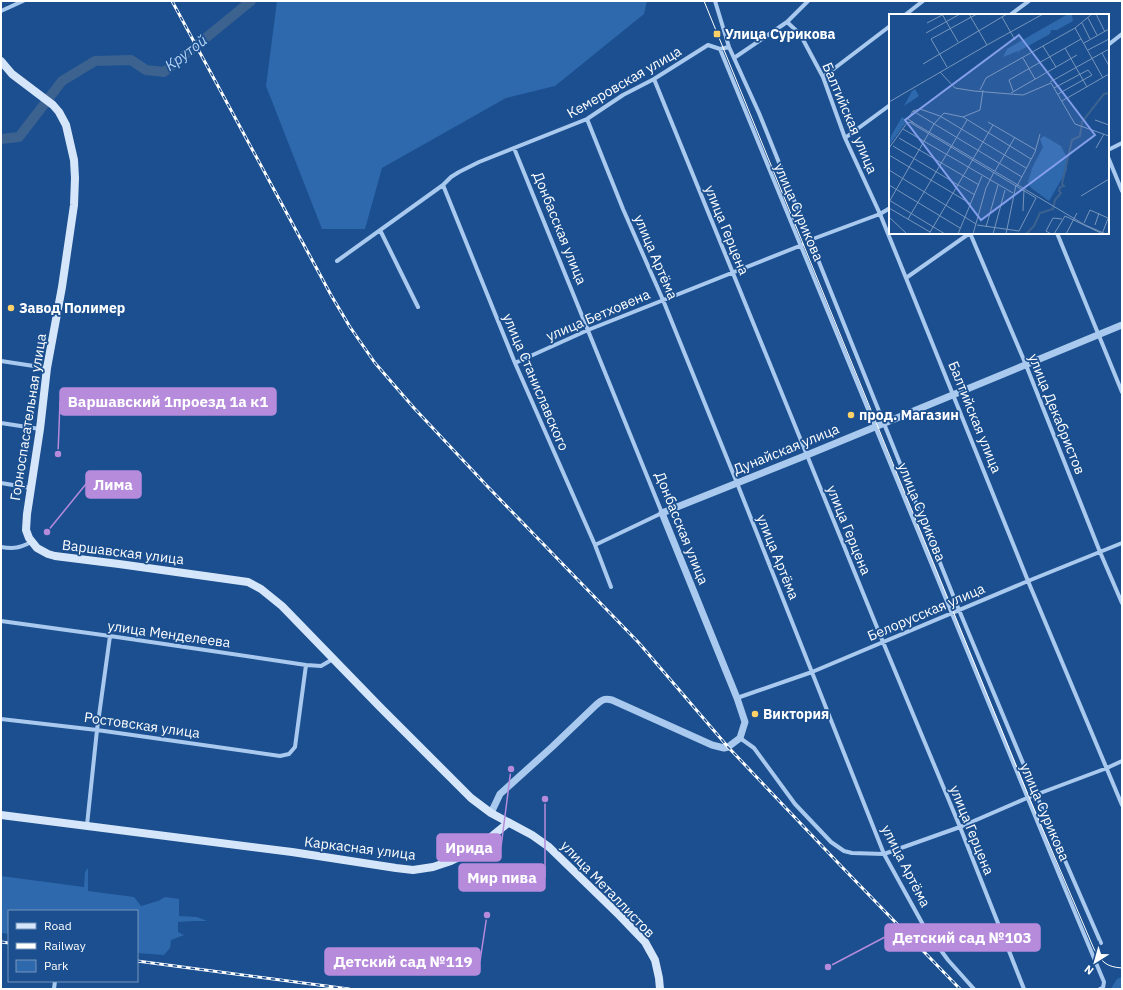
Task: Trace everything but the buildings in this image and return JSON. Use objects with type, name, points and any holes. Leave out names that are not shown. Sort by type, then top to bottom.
[{"type":"main road","name":"Горноспасательная улица","points":[[1,61],[12,74],[53,105],[59,112],[66,124],[74,160],[74,205],[62,287],[47,368],[40,429],[26,514],[26,530],[32,542]]},
{"type":"main road","name":"Варшавская улица","points":[[32,542],[37,548],[55,556],[248,582]]},
{"type":"main road","name":"улица Металлистов","points":[[248,582],[273,598],[471,798],[491,813],[532,835],[549,847],[645,942],[655,960],[660,989]]},
{"type":"main road","name":"Каркасная улица","points":[[1,815],[292,852],[413,870],[433,867],[451,861],[476,849],[508,823]]},
{"type":"street","points":[[1,11],[23,1]]},
{"type":"street","name":"улица Сурикова","points":[[715,1],[729,47],[760,113],[959,610],[1036,794],[1101,943]]},
{"type":"street","points":[[734,58],[787,22],[808,1]]},
{"type":"street","points":[[906,14],[923,1]]},
{"type":"street","points":[[1011,14],[1029,1]]},
{"type":"street","name":"Балтийская улица","points":[[787,22],[800,34],[823,77],[845,138],[880,214],[954,394],[1028,581],[1122,805]]},
{"type":"street","points":[[823,77],[889,27]]},
{"type":"street","points":[[1109,44],[1122,34]]},
{"type":"street","name":"Кемеровская улица","points":[[337,262],[459,172],[587,118],[623,95],[654,79],[708,45],[720,49],[729,47]]},
{"type":"street","name":"улица Сурикова","points":[[720,49],[802,245],[951,613],[1104,982],[1102,988],[1100,989]]},
{"type":"street","name":"улица Герцена","points":[[654,79],[883,642],[960,827],[1024,989]]},
{"type":"street","points":[[845,138],[889,106]]},
{"type":"street","name":"улица Артёма","points":[[587,118],[623,209],[663,300],[737,483],[884,854],[926,930],[948,960],[974,989]]},
{"type":"street","points":[[1109,150],[1122,143]]},
{"type":"street","name":"Донбасская улица","points":[[514,148],[737,698],[745,722],[740,738]]},
{"type":"street","points":[[1109,159],[1122,191]]},
{"type":"street","name":"улица Станиславского","points":[[443,185],[515,363],[595,545],[611,587]]},
{"type":"street","points":[[810,240],[880,214],[889,209]]},
{"type":"street","points":[[380,230],[418,307]]},
{"type":"street","points":[[906,278],[969,234]]},
{"type":"street","name":"улица Декабристов","points":[[970,234],[1026,365],[1100,552],[1122,603]]},
{"type":"street","points":[[1057,234],[1122,392]]},
{"type":"street","name":"улица Бетховена","points":[[515,363],[588,330],[802,245]]},
{"type":"street","name":"Дунайская улица","points":[[595,545],[662,513],[808,455],[1122,325]]},
{"type":"street","points":[[1,361],[47,368]]},
{"type":"street","points":[[1,423],[40,429]]},
{"type":"street","points":[[1,484],[31,488]]},
{"type":"street","points":[[1,546],[12,549],[22,547],[32,542]]},
{"type":"street","name":"Белорусская улица","points":[[737,698],[812,672],[1122,543]]},
{"type":"street","name":"улица Менделеева","points":[[1,622],[110,636],[306,665],[321,666],[333,659]]},
{"type":"street","points":[[87,825],[97,730],[110,636]]},
{"type":"street","name":"Ростовская улица","points":[[1,719],[97,730],[280,756],[289,754],[294,747],[306,665]]},
{"type":"street","points":[[491,813],[500,794],[596,705],[606,699],[612,700],[705,742],[724,748],[728,747],[740,738],[754,748],[795,804],[831,842],[844,851],[852,853],[884,854],[960,827],[1036,794],[1122,761]]},
{"type":"green space","points":[[277,1],[647,1],[644,14],[555,86],[506,98],[382,168],[365,229],[322,229],[266,86]]},
{"type":"green space","points":[[88,868],[88,891],[134,897],[141,906],[158,901],[165,897],[179,899],[179,916],[197,917],[207,921],[178,922],[178,932],[184,935],[171,940],[170,948],[164,955],[138,953],[138,910],[8,910],[8,934],[1,933],[1,876],[84,887],[85,872]]},
{"type":"green space","points":[[1122,977],[1122,989],[1112,989],[1117,979]]},
{"type":"waterway","name":"Крутой","points":[[1,139],[19,137],[62,81],[95,61],[131,60],[146,70],[164,72],[251,1]]},
{"type":"tram line","points":[[704,1],[1029,797],[1094,949],[1105,963],[1122,968]]},
{"type":"railway","points":[[172,1],[331,295],[350,327],[375,363],[414,408],[489,488],[639,643],[728,747],[960,989]]},
{"type":"railway","points":[[1,942],[8,943]]},
{"type":"railway","points":[[138,961],[349,989]]},
{"type":"place","name":"Улица Сурикова","points":[[717,34]]},
{"type":"place","name":"Завод Полимер","points":[[11,308]]},
{"type":"place","name":"прод. Магазин","points":[[851,415]]},
{"type":"place","name":"Варшавский 1проезд 1а к1","points":[[58,454]]},
{"type":"place","name":"Лима","points":[[47,532]]},
{"type":"place","name":"Виктория","points":[[755,714]]},
{"type":"place","name":"Ирида","points":[[511,769]]},
{"type":"place","name":"Мир пива","points":[[545,799]]},
{"type":"place","name":"Детский сад №119","points":[[487,915]]},
{"type":"place","name":"Детский сад №103","points":[[828,967]]}]
